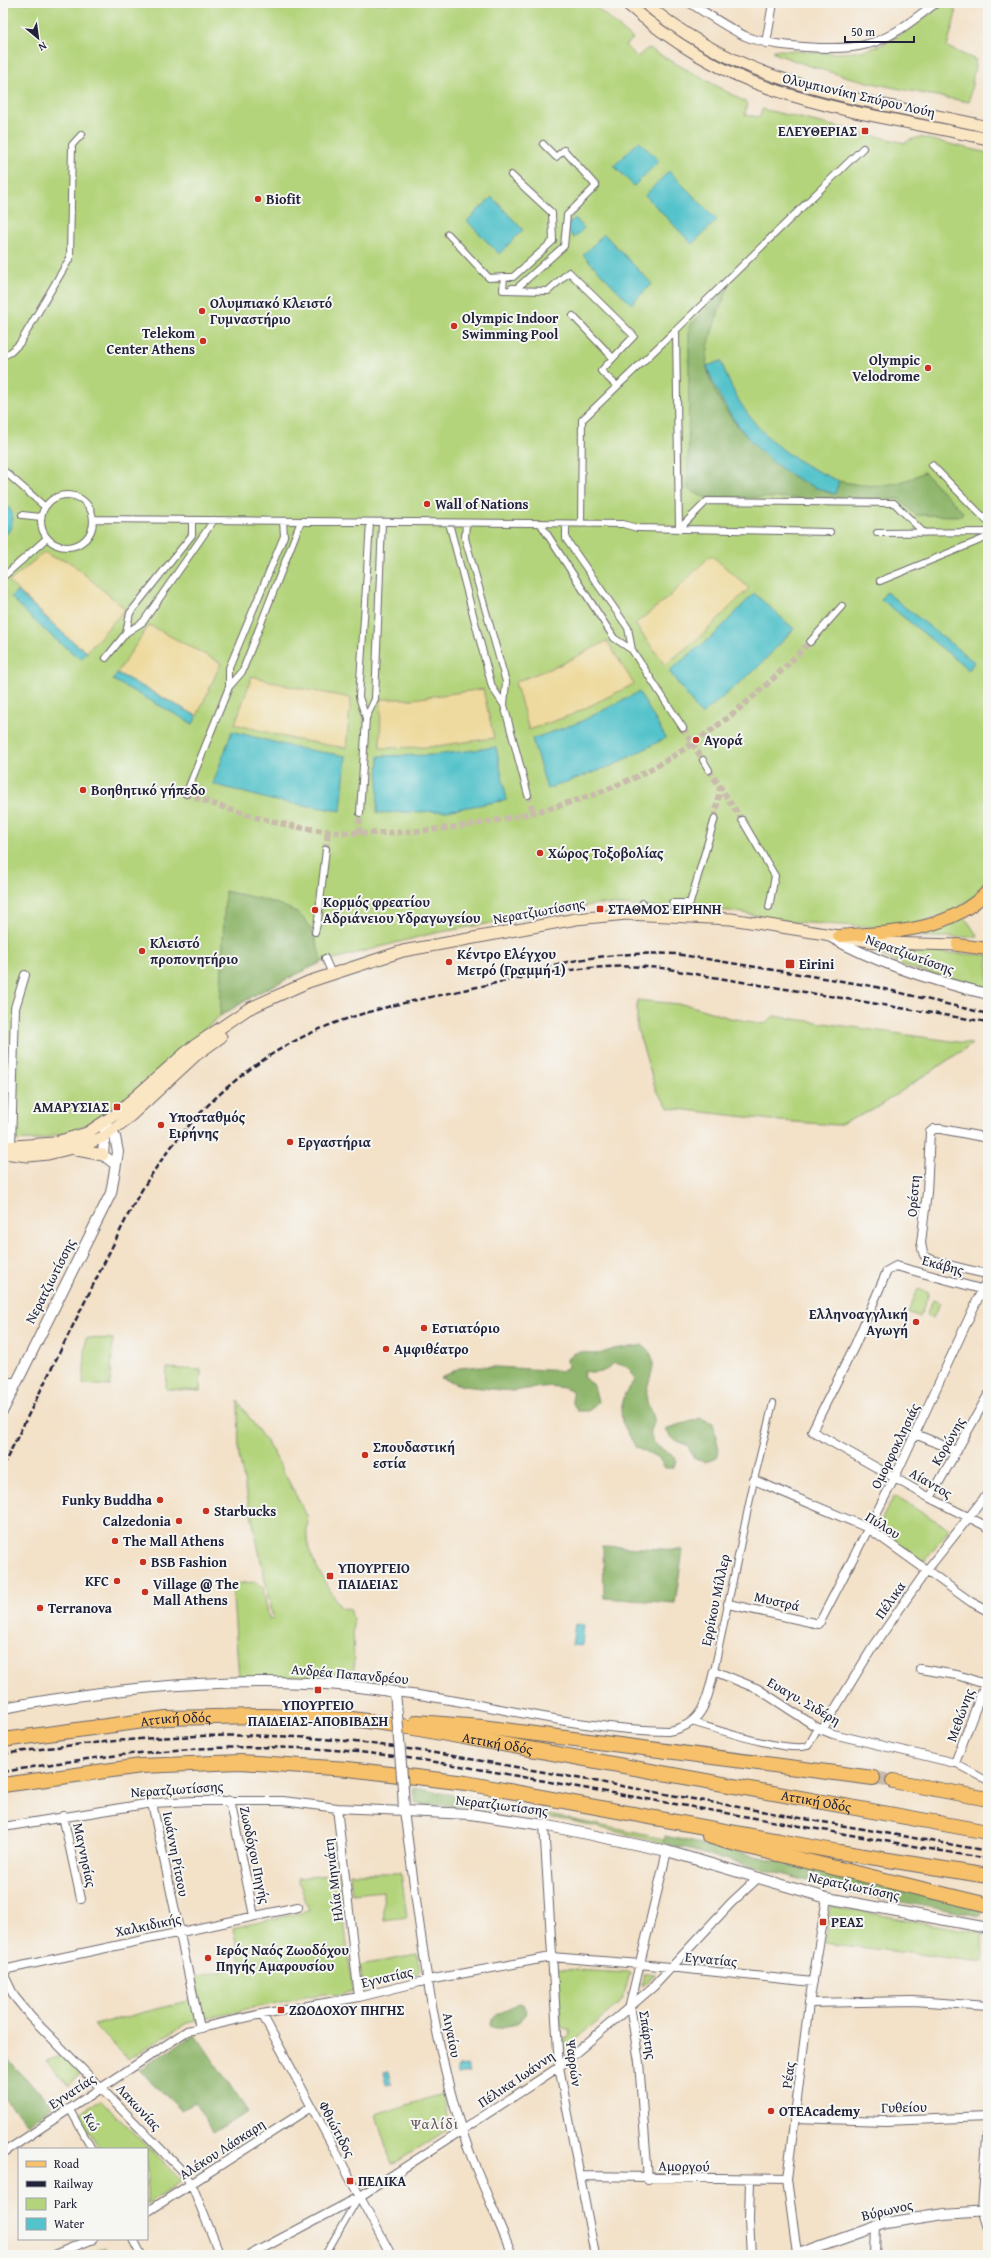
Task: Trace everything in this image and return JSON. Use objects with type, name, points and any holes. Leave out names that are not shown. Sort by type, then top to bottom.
[{"type":"highway","name":"Αττική Οδός","points":[[3,1740],[166,1718],[274,1717],[397,1720],[988,1832]]},
{"type":"highway","points":[[397,1720],[443,1723],[873,1778]]},
{"type":"highway","points":[[3,1785],[141,1766],[240,1762],[348,1769],[466,1783],[664,1820],[988,1876]]},
{"type":"highway","points":[[893,1781],[988,1798]]},
{"type":"highway","points":[[664,1820],[728,1842],[988,1905]]},
{"type":"main road","name":"Ολυμπιονίκη Σπύρου Λούη","points":[[626,3],[654,26],[703,57],[739,76],[777,91],[856,113],[988,140]]},
{"type":"main road","name":"Ολυμπιονίκη Σπύρου Λούη","points":[[645,3],[707,46],[744,65],[780,79],[837,96],[988,127]]},
{"type":"main road","points":[[839,936],[895,933],[929,925],[961,911],[988,891]]},
{"type":"main road","name":"Νερατζιωτίσσης","points":[[105,1123],[192,1048],[248,1009],[267,1002],[288,990],[332,974],[403,952],[576,919],[641,914],[738,920],[899,944],[958,945]]},
{"type":"main road","points":[[958,945],[988,943]]},
{"type":"main road","points":[[958,945],[988,949]]},
{"type":"main road","name":"Νερατζιωτίσσης","points":[[6,1149],[21,1156],[41,1155],[66,1150],[109,1134],[196,1055],[252,1016],[267,1002]]},
{"type":"main road","points":[[6,1149],[62,1141],[81,1135],[105,1123]]},
{"type":"main road","points":[[66,1150],[87,1150],[103,1155]]},
{"type":"street","points":[[690,3],[745,36],[766,43],[835,48],[868,44],[902,27],[936,3]]},
{"type":"street","points":[[766,43],[773,3]]},
{"type":"street","points":[[3,356],[11,352],[20,343],[70,258],[72,145],[82,134]]},
{"type":"street","points":[[503,288],[517,288],[564,246],[567,215],[596,186],[564,150],[556,158],[543,144]]},
{"type":"street","points":[[581,524],[582,420],[863,148]]},
{"type":"street","points":[[448,234],[489,278],[513,278],[553,241],[552,214],[510,175]]},
{"type":"street","points":[[503,288],[503,290],[548,291],[569,272],[634,336],[601,371],[617,386]]},
{"type":"street","points":[[503,288],[504,277]]},
{"type":"street","points":[[573,316],[613,358]]},
{"type":"street","points":[[676,330],[679,530]]},
{"type":"street","points":[[932,465],[988,522]]},
{"type":"street","points":[[3,470],[44,506]]},
{"type":"street","points":[[75,495],[88,506],[93,519],[92,530],[81,543],[63,547],[55,545],[42,532],[41,517],[44,506],[58,496],[75,495]]},
{"type":"street","points":[[679,530],[707,501],[894,504],[924,533]]},
{"type":"street","points":[[22,515],[41,517]]},
{"type":"street","points":[[93,519],[370,523],[623,524],[637,528],[679,530],[830,532]]},
{"type":"street","points":[[126,633],[130,613],[192,535],[192,520]]},
{"type":"street","points":[[106,658],[126,633],[143,622],[214,520]]},
{"type":"street","points":[[229,687],[229,668],[284,536],[284,521]]},
{"type":"street","points":[[186,794],[229,687],[242,672],[301,522]]},
{"type":"street","points":[[366,718],[359,697],[370,523]]},
{"type":"street","points":[[360,813],[366,718],[375,699],[382,523]]},
{"type":"street","points":[[449,523],[492,687],[504,705],[528,795]]},
{"type":"street","points":[[466,523],[465,538],[506,682],[504,705]]},
{"type":"street","points":[[540,524],[614,638],[632,650]]},
{"type":"street","points":[[566,524],[566,539],[628,628],[632,650],[683,728]]},
{"type":"street","points":[[876,533],[988,532]]},
{"type":"street","points":[[880,582],[988,537]]},
{"type":"street","points":[[3,577],[47,538]]},
{"type":"street","points":[[810,642],[842,606]]},
{"type":"street","points":[[703,760],[709,770]]},
{"type":"street","points":[[672,903],[690,903],[715,818]]},
{"type":"street","points":[[742,820],[775,876],[770,907]]},
{"type":"street","points":[[315,932],[318,920],[326,849]]},
{"type":"street","points":[[641,914],[643,902]]},
{"type":"street","name":"Νερατζιωτίσσης","points":[[825,934],[848,947],[902,969],[948,985],[988,994]]},
{"type":"street","points":[[325,958],[332,974]]},
{"type":"street","points":[[6,1149],[15,1008],[25,975]]},
{"type":"street","name":"Νερατζιωτίσσης","points":[[3,1410],[15,1382],[109,1199],[113,1186],[115,1164],[119,1158],[118,1152],[105,1123]]},
{"type":"street","name":"Ορέστη","points":[[988,1138],[941,1129],[934,1129],[930,1132],[928,1192],[921,1243],[922,1250],[927,1258],[988,1275]]},
{"type":"street","name":"Νερατζιωτίσσης","points":[[103,1155],[109,1134]]},
{"type":"street","points":[[103,1155],[115,1164]]},
{"type":"street","name":"Εκάβης","points":[[818,1416],[855,1345],[887,1271],[891,1267],[896,1266],[985,1290]]},
{"type":"street","name":"Ομορφοκλησιάς","points":[[819,1624],[895,1477],[985,1290],[988,1275]]},
{"type":"street","points":[[3,1382],[15,1382]]},
{"type":"street","name":"Κορώνης","points":[[930,1498],[988,1395]]},
{"type":"street","name":"Ερρίκου Μίλλερ","points":[[692,1722],[704,1706],[714,1670],[754,1480],[773,1402]]},
{"type":"street","name":"Αίαντος","points":[[818,1416],[812,1428],[816,1434],[930,1498],[967,1518],[988,1527]]},
{"type":"street","points":[[915,1434],[957,1451]]},
{"type":"street","name":"Πύλου","points":[[754,1480],[868,1528],[971,1602],[988,1611]]},
{"type":"street","name":"Πέλικα","points":[[820,1729],[871,1650],[927,1570],[988,1493]]},
{"type":"street","name":"Μυστρά","points":[[728,1604],[819,1624]]},
{"type":"street","points":[[920,1669],[987,1682]]},
{"type":"street","name":"Ευαγυ. Σιδέρη","points":[[714,1670],[758,1689],[820,1729],[843,1738],[901,1749],[955,1763]]},
{"type":"street","name":"Μεθώνης","points":[[955,1763],[987,1682]]},
{"type":"street","name":"Ανδρέα Παπανδρέου","points":[[3,1708],[119,1692],[234,1683],[332,1684],[434,1696],[561,1720],[658,1731],[676,1730],[692,1722]]},
{"type":"street","points":[[395,1692],[404,1811]]},
{"type":"street","points":[[692,1722],[764,1742],[793,1747],[808,1746],[820,1729]]},
{"type":"street","points":[[955,1763],[988,1781]]},
{"type":"street","name":"Νερατζιωτίσσης","points":[[3,1827],[63,1816],[152,1803],[230,1800],[284,1802],[337,1808],[470,1814],[544,1825],[667,1852],[759,1877],[827,1898],[988,1928]]},
{"type":"street","name":"Ζωοδόχου Πηγής","points":[[230,1800],[254,1916]]},
{"type":"street","name":"Ιωάννη Ρίτσου","points":[[152,1803],[178,1932],[200,2028]]},
{"type":"street","name":"Ηλία Μηνιάτη","points":[[337,1808],[359,1997]]},
{"type":"street","name":"Αιγαίου","points":[[404,1811],[428,1980],[449,2085],[461,2130],[512,2255]]},
{"type":"street","name":"Μαγνησίας","points":[[63,1816],[81,1899]]},
{"type":"street","name":"Ψαρρών","points":[[544,1825],[551,1958],[559,2067],[582,2176],[596,2255]]},
{"type":"street","name":"Σπάρτης","points":[[648,2179],[639,2062],[630,2005],[667,1852]]},
{"type":"street","name":"Πέλικα Ιωάννη","points":[[250,2255],[359,2197],[559,2067],[653,1987],[673,1968],[731,1903],[759,1877]]},
{"type":"street","name":"Ρέας","points":[[797,2255],[787,2179],[796,2118],[809,2003],[827,1898]]},
{"type":"street","name":"Χαλκιδικής","points":[[3,1972],[178,1932],[298,1907]]},
{"type":"street","name":"Εγνατίας","points":[[3,2153],[187,2031],[262,2014],[359,1997],[428,1980],[551,1958],[640,1964],[813,1982]]},
{"type":"street","name":"Λακωνίας","points":[[3,1972],[14,1996],[31,2017],[102,2087],[182,2172],[192,2185],[220,2255]]},
{"type":"street","points":[[809,2003],[913,2001],[988,2006]]},
{"type":"street","name":"Φθιώτιδος","points":[[262,2014],[391,2255]]},
{"type":"street","name":"Κώ","points":[[69,2108],[91,2148]]},
{"type":"street","name":"Αλέκου Λάσκαρη","points":[[148,2211],[192,2185],[311,2108]]},
{"type":"street","name":"Γυθείου","points":[[796,2118],[885,2121],[988,2117]]},
{"type":"street","points":[[988,2122],[985,2211],[988,2230]]},
{"type":"street","name":"Αμοργού","points":[[582,2176],[648,2179],[787,2179]]},
{"type":"street","points":[[750,2180],[749,2220],[751,2255]]},
{"type":"street","points":[[325,2255],[359,2197]]},
{"type":"street","name":"Βύρωνος","points":[[797,2255],[876,2226],[912,2218],[985,2211]]},
{"type":"street","points":[[875,2255],[876,2226]]},
{"type":"street","points":[[54,2255],[91,2240]]},
{"type":"street","points":[[134,2240],[141,2255]]},
{"type":"green space","points":[[3,3],[591,3],[633,39],[625,45],[637,57],[648,48],[747,103],[745,115],[760,117],[762,109],[905,143],[920,137],[988,153],[988,884],[977,895],[951,912],[919,923],[887,928],[794,922],[731,911],[598,904],[430,934],[322,962],[260,992],[220,1016],[106,1115],[75,1130],[37,1140],[3,1141]]},
{"type":"green space","points":[[945,3],[952,3],[956,13],[947,47],[976,60],[969,102],[895,88],[821,70],[774,53],[774,50],[840,53],[865,50],[895,38]]},
{"type":"green space","points":[[730,285],[722,303],[711,337],[708,348],[707,367],[713,387],[724,407],[738,427],[756,445],[774,462],[794,476],[815,487],[834,494],[839,481],[861,485],[893,484],[924,472],[963,512],[961,516],[915,515],[900,499],[703,497],[688,489],[689,326]]},
{"type":"green space","points":[[225,891],[258,898],[282,905],[292,910],[308,924],[313,933],[322,962],[260,992],[220,1016]]},
{"type":"green space","points":[[965,917],[978,937],[920,937]]},
{"type":"green space","points":[[870,950],[988,955],[988,989],[910,968]]},
{"type":"green space","points":[[637,1000],[688,1005],[730,1018],[765,1024],[774,1016],[972,1044],[873,1110],[838,1125],[780,1121],[669,1108],[656,1090],[637,1028]]},
{"type":"green space","points":[[918,1289],[929,1293],[920,1317],[908,1312]]},
{"type":"green space","points":[[933,1300],[940,1303],[933,1318],[926,1315]]},
{"type":"green space","points":[[86,1338],[113,1339],[110,1386],[83,1384]]},
{"type":"green space","points":[[642,1345],[649,1351],[653,1364],[647,1394],[647,1402],[654,1420],[651,1431],[652,1439],[657,1446],[672,1454],[676,1461],[673,1468],[665,1468],[658,1457],[636,1448],[622,1422],[621,1410],[625,1393],[635,1381],[630,1370],[622,1365],[614,1363],[608,1369],[601,1372],[585,1371],[583,1377],[594,1385],[598,1402],[589,1411],[577,1411],[572,1401],[573,1392],[564,1388],[550,1386],[512,1391],[463,1386],[441,1378],[459,1368],[480,1366],[563,1371],[568,1368],[567,1359],[576,1353],[597,1354],[614,1349]]},
{"type":"green space","points":[[167,1368],[201,1370],[200,1391],[166,1389]]},
{"type":"green space","points":[[238,1401],[273,1452],[307,1516],[308,1546],[315,1564],[340,1607],[350,1609],[353,1618],[354,1677],[239,1678],[232,1584],[256,1582],[263,1588],[269,1619],[273,1618],[239,1457]]},
{"type":"green space","points":[[700,1418],[713,1423],[719,1450],[717,1457],[706,1462],[694,1458],[688,1446],[671,1438],[666,1430]]},
{"type":"green space","points":[[894,1496],[950,1529],[924,1562],[877,1528]]},
{"type":"green space","points":[[603,1546],[683,1550],[675,1603],[604,1598]]},
{"type":"green space","points":[[413,1788],[465,1797],[464,1805],[420,1805],[415,1802]]},
{"type":"green space","points":[[465,1797],[664,1839],[663,1843],[572,1821],[464,1805]]},
{"type":"green space","points":[[665,1836],[982,1906],[980,1916],[857,1894],[663,1843]]},
{"type":"green space","points":[[350,1873],[401,1873],[407,1917],[384,1920],[383,1891],[352,1894]]},
{"type":"green space","points":[[338,1874],[353,1991],[338,1995],[323,1994],[295,1999],[187,2023],[128,2059],[94,2025],[200,1998],[195,1977],[241,1967],[233,1928],[309,1911],[298,1878]]},
{"type":"green space","points":[[831,1906],[982,1933],[983,1962],[825,1943]]},
{"type":"green space","points":[[417,1955],[420,1971],[417,1974],[363,1988],[360,1965]]},
{"type":"green space","points":[[556,1969],[630,1973],[622,2001],[562,2050],[562,2040],[569,2037],[571,2031],[561,2027]]},
{"type":"green space","points":[[644,1974],[656,1974],[641,1986]]},
{"type":"green space","points":[[519,2004],[525,2006],[527,2012],[517,2024],[496,2028],[489,2026],[491,2021],[501,2012]]},
{"type":"green space","points":[[196,2035],[248,2112],[213,2132],[195,2102],[181,2110],[139,2070],[185,2040]]},
{"type":"green space","points":[[3,2052],[15,2067],[53,2106],[28,2125],[3,2096]]},
{"type":"green space","points":[[66,2054],[83,2072],[69,2085],[46,2061]]},
{"type":"green space","points":[[442,2094],[450,2128],[392,2165],[376,2115]]},
{"type":"green space","points":[[100,2100],[182,2181],[148,2204],[148,2148],[98,2148],[78,2113]]},
{"type":"green space","points":[[105,2247],[108,2255],[86,2255]]},
{"type":"sand","points":[[44,552],[54,558],[69,561],[125,609],[87,652],[68,638],[9,582]]},
{"type":"sand","points":[[711,555],[749,588],[703,634],[665,665],[635,624],[670,596]]},
{"type":"sand","points":[[149,625],[221,663],[197,716],[117,673]]},
{"type":"sand","points":[[607,641],[634,684],[571,715],[529,730],[515,682],[562,664]]},
{"type":"sand","points":[[252,676],[288,686],[351,698],[346,748],[293,739],[235,724]]},
{"type":"sand","points":[[483,689],[494,738],[429,747],[380,748],[381,699],[413,699]]},
{"type":"water","points":[[639,141],[659,161],[634,186],[614,166]]},
{"type":"water","points":[[669,171],[717,220],[692,244],[645,195]]},
{"type":"water","points":[[492,197],[523,230],[499,254],[467,221]]},
{"type":"water","points":[[575,218],[584,228],[574,238],[565,227]]},
{"type":"water","points":[[604,234],[652,284],[631,304],[583,255]]},
{"type":"water","points":[[721,361],[730,383],[752,420],[781,448],[818,471],[839,481],[835,494],[813,486],[792,475],[773,462],[755,446],[726,408],[715,387],[707,366]]},
{"type":"water","points":[[3,503],[11,510],[13,520],[10,529],[3,537]]},
{"type":"water","points":[[17,591],[68,638],[87,652],[81,659],[44,630],[19,606],[11,597]]},
{"type":"water","points":[[886,592],[974,662],[969,670],[881,599]]},
{"type":"water","points":[[754,593],[794,629],[755,670],[701,715],[669,671],[715,634]]},
{"type":"water","points":[[117,673],[197,716],[193,724],[113,680]]},
{"type":"water","points":[[639,692],[666,738],[614,765],[547,789],[532,739],[580,722]]},
{"type":"water","points":[[232,731],[296,748],[346,756],[341,811],[271,800],[213,784]]},
{"type":"water","points":[[496,747],[507,800],[446,811],[377,813],[379,756],[436,755]]},
{"type":"water","points":[[575,1624],[584,1625],[582,1646],[572,1645]]},
{"type":"water","points":[[467,2065],[470,2072],[458,2074],[457,2068],[459,2066]]},
{"type":"water","points":[[389,2071],[392,2084],[386,2085],[383,2072]]},
{"type":"tunnel","points":[[186,794],[223,807],[279,823],[336,832],[373,833],[456,827],[500,820],[542,810],[583,798],[621,784],[655,767],[676,754],[717,726],[737,710],[775,677],[810,642]]},
{"type":"tunnel","points":[[683,728],[703,760]]},
{"type":"tunnel","points":[[709,770],[742,820]]},
{"type":"tunnel","points":[[715,818],[720,787]]},
{"type":"tunnel","points":[[528,795],[533,812]]},
{"type":"tunnel","points":[[359,833],[360,813]]},
{"type":"tunnel","points":[[326,849],[328,831]]},
{"type":"tunnel","points":[[873,1778],[893,1781]]},
{"type":"railway","points":[[545,967],[578,960],[626,954],[676,954],[872,986],[988,1014]]},
{"type":"railway","points":[[3,1466],[132,1207],[170,1148],[193,1121],[217,1097],[244,1074],[272,1054],[303,1037],[351,1017],[417,1000],[540,975],[588,968],[612,967],[666,968],[681,972],[988,1022]]},
{"type":"railway","points":[[3,1754],[113,1741],[186,1736],[260,1736],[334,1740],[409,1749],[483,1761],[988,1851]]},
{"type":"railway","points":[[3,1772],[113,1756],[186,1749],[260,1747],[370,1753],[480,1769],[988,1859]]},
{"type":"place","name":"ΕΛΕΥΘΕΡΙΑΣ","points":[[865,131]]},
{"type":"place","name":"Biofit","points":[[258,199]]},
{"type":"place","name":"Ολυμπιακό Κλειστό Γυμναστήριο","points":[[202,311]]},
{"type":"place","name":"Olympic Indoor Swimming Pool","points":[[454,326]]},
{"type":"place","name":"Telekom Center Athens","points":[[203,341]]},
{"type":"place","name":"Olympic Velodrome","points":[[928,368]]},
{"type":"place","name":"Wall of Nations","points":[[427,504]]},
{"type":"place","name":"Αγορά","points":[[696,740]]},
{"type":"place","name":"Βοηθητικό γήπεδο","points":[[83,790]]},
{"type":"place","name":"Χώρος Τοξοβολίας","points":[[540,853]]},
{"type":"place","name":"ΣΤΑΘΜΟΣ ΕΙΡΗΝΗ","points":[[600,909]]},
{"type":"place","name":"Κορμός φρεατίου Αδριάνειου Υδραγωγείου","points":[[315,910]]},
{"type":"place","name":"Κλειστό προπονητήριο","points":[[142,951]]},
{"type":"place","name":"Κέντρο Ελέγχου Μετρό (Γραμμή 1)","points":[[449,962]]},
{"type":"place","name":"Eirini","points":[[790,964]]},
{"type":"place","name":"ΑΜΑΡΥΣΙΑΣ","points":[[117,1107]]},
{"type":"place","name":"Υποσταθμός Ειρήνης","points":[[161,1125]]},
{"type":"place","name":"Εργαστήρια","points":[[290,1142]]},
{"type":"place","name":"Ελληνοαγγλική Αγωγή","points":[[916,1322]]},
{"type":"place","name":"Εστιατόριο","points":[[424,1328]]},
{"type":"place","name":"Αμφιθέατρο","points":[[386,1349]]},
{"type":"place","name":"Σπουδαστική εστία","points":[[365,1455]]},
{"type":"place","name":"Funky Buddha","points":[[160,1500]]},
{"type":"place","name":"Starbucks","points":[[206,1511]]},
{"type":"place","name":"Calzedonia","points":[[179,1521]]},
{"type":"place","name":"The Mall Athens","points":[[115,1541]]},
{"type":"place","name":"BSB Fashion","points":[[143,1562]]},
{"type":"place","name":"ΥΠΟΥΡΓΕΙΟ ΠΑΙΔΕΙΑΣ","points":[[330,1576]]},
{"type":"place","name":"KFC","points":[[117,1581]]},
{"type":"place","name":"Village @ The Mall Athens","points":[[145,1592]]},
{"type":"place","name":"Terranova","points":[[40,1608]]},
{"type":"place","name":"ΥΠΟΥΡΓΕΙΟ ΠΑΙΔΕΙΑΣ-ΑΠΟΒΙΒΑΣΗ","points":[[318,1690]]},
{"type":"place","name":"ΡΕΑΣ","points":[[823,1922]]},
{"type":"place","name":"Ιερός Ναός Ζωοδόχου Πηγής Αμαρουσίου","points":[[208,1958]]},
{"type":"place","name":"ΖΩΟΔΟΧΟΥ ΠΗΓΗΣ","points":[[281,2010]]},
{"type":"place","name":"OTEAcademy","points":[[771,2111]]},
{"type":"place","name":"ΠΕΛΙΚΑ","points":[[350,2181]]},
{"type":"district","name":"Ψαλίδι","points":[[435,2123]]}]
